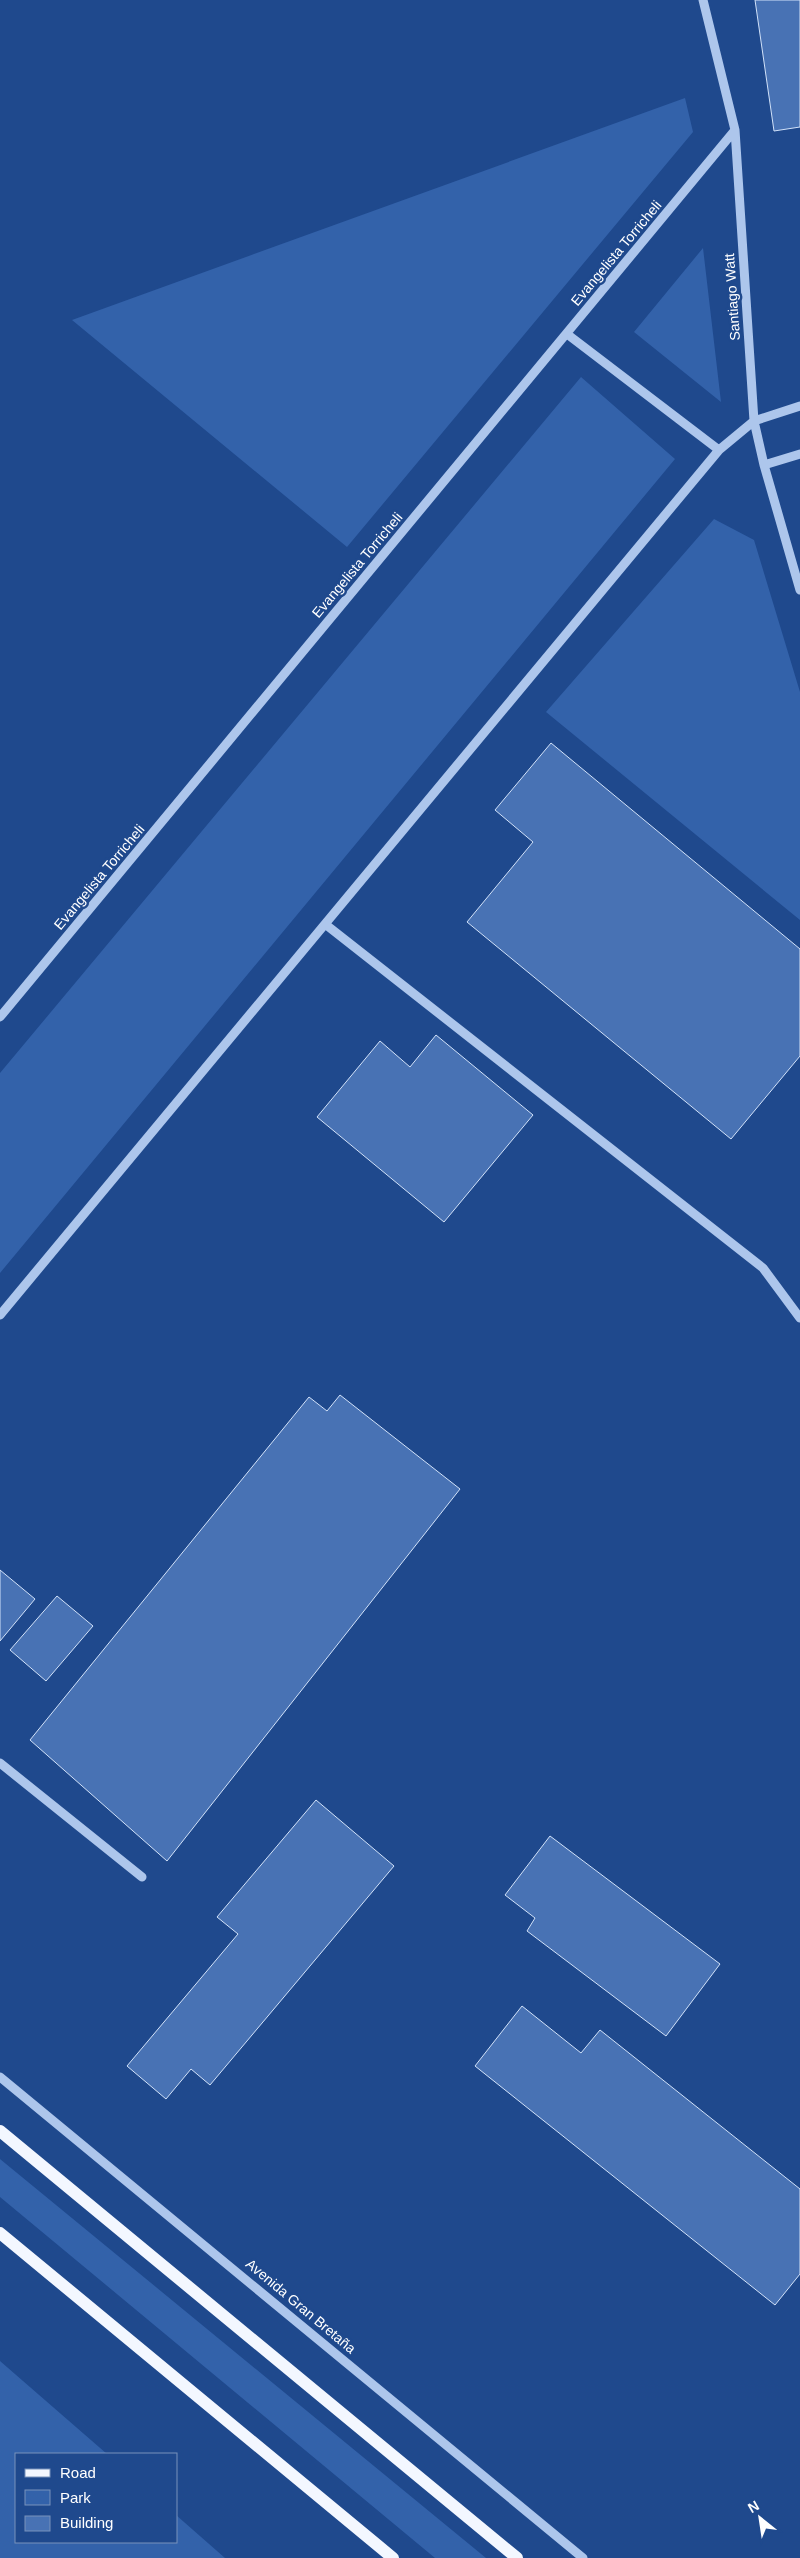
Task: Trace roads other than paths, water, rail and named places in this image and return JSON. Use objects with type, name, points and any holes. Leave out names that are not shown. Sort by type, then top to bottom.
[{"type":"main road","points":[[0,2131],[517,2558]]},
{"type":"main road","points":[[0,2233],[393,2558]]},
{"type":"street","name":"Santiago Watt","points":[[702,0],[735,130],[754,421],[764,465],[800,590]]},
{"type":"street","name":"Evangelista Torricheli","points":[[0,1017],[735,130]]},
{"type":"street","points":[[567,334],[719,450]]},
{"type":"street","points":[[0,1315],[719,450],[754,421],[800,406]]},
{"type":"street","points":[[764,465],[800,454]]},
{"type":"street","points":[[325,924],[763,1268],[800,1318]]},
{"type":"street","points":[[0,1763],[142,1877]]},
{"type":"street","name":"Avenida Gran Bretaña","points":[[0,2077],[583,2558]]}]
